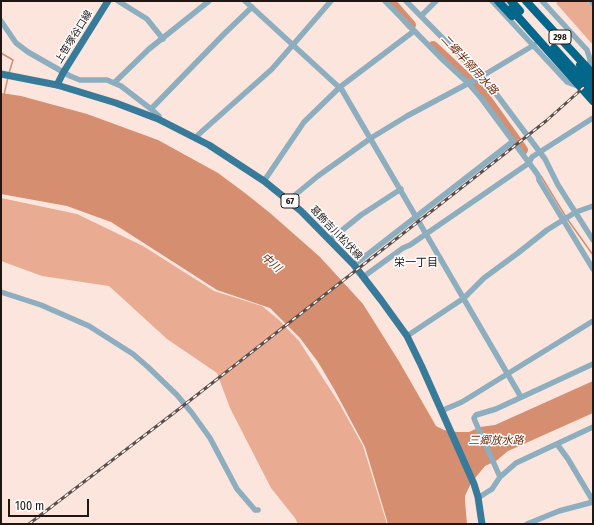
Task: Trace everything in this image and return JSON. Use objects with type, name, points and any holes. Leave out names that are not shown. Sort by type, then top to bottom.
[{"type":"highway","name":"298","points":[[498,1],[547,54],[556,58]]},
{"type":"highway","points":[[521,1],[593,80]]},
{"type":"highway","name":"298","points":[[526,1],[592,73]]},
{"type":"highway","name":"298","points":[[534,1],[565,37],[569,47]]},
{"type":"highway","name":"298","points":[[511,5],[593,101]]},
{"type":"highway","points":[[511,5],[593,92]]},
{"type":"main road","name":"上笹塚谷口線","points":[[58,85],[63,72],[108,1]]},
{"type":"main road","name":"葛飾吉川松伏線","points":[[1,74],[58,85],[116,102],[158,119],[196,138],[264,181],[289,200],[354,265],[407,336],[474,484],[478,497],[482,524]]},
{"type":"street","points":[[118,1],[147,19],[163,39]]},
{"type":"street","points":[[114,82],[132,64],[209,1]]},
{"type":"street","points":[[245,1],[340,87],[417,216],[521,397]]},
{"type":"street","points":[[196,138],[272,69],[331,1]]},
{"type":"street","points":[[385,1],[468,83],[481,98],[512,142],[538,175],[539,180],[593,269]]},
{"type":"street","points":[[406,1],[499,97],[545,159],[554,178],[593,240]]},
{"type":"street","points":[[421,16],[436,1]]},
{"type":"street","points":[[492,1],[567,82],[579,85]]},
{"type":"street","points":[[542,1],[587,50],[592,73]]},
{"type":"street","points":[[590,1],[593,4]]},
{"type":"street","points":[[152,109],[224,34],[252,8]]},
{"type":"street","points":[[1,21],[16,43],[23,48],[63,72],[80,80],[103,79],[114,82],[152,109],[159,116],[158,119]]},
{"type":"street","points":[[264,181],[304,122],[340,87],[414,31]]},
{"type":"street","points":[[289,200],[323,172],[371,138],[534,45]]},
{"type":"street","points":[[363,277],[403,248],[529,163],[532,157],[539,152],[593,118]]},
{"type":"street","points":[[354,265],[512,142]]},
{"type":"street","points":[[330,240],[361,215],[400,189]]},
{"type":"street","points":[[407,336],[464,298],[484,278],[547,230],[576,212],[593,206]]},
{"type":"street","points":[[1,292],[41,305],[89,326],[128,351],[148,367],[177,395],[192,413],[210,438],[238,489],[255,510],[258,510]]},
{"type":"street","points":[[442,411],[462,402],[593,321]]},
{"type":"street","points":[[500,477],[474,418],[476,415],[496,408],[593,364]]},
{"type":"street","points":[[478,497],[492,489],[500,477],[516,462],[593,427]]},
{"type":"street","points":[[527,524],[558,511],[593,502],[568,459],[557,444]]},
{"type":"shaded area","points":[[559,1],[587,1],[593,8],[593,45],[556,3]]},
{"type":"shaded area","points":[[1,198],[77,214],[143,246],[214,291],[262,306],[279,320],[299,341],[339,403],[363,446],[387,524],[298,524],[295,518],[271,488],[230,408],[217,373],[167,339],[109,286],[42,276],[1,261]]},
{"type":"water","points":[[1,93],[21,96],[87,114],[158,140],[218,173],[245,193],[320,257],[363,304],[400,363],[436,426],[444,430],[469,432],[480,427],[495,425],[593,381],[593,413],[508,451],[496,461],[485,466],[471,483],[465,496],[467,524],[388,524],[365,447],[334,389],[318,362],[300,338],[270,308],[217,290],[111,222],[67,206],[1,194]]},
{"type":"waterway","name":"二郷半領用水路","points":[[390,1],[411,25]]},
{"type":"waterway","name":"二郷半領用水路","points":[[433,46],[483,94],[523,150]]},
{"type":"waterway","points":[[1,53],[13,60],[9,73]]},
{"type":"waterway","points":[[4,95],[8,77]]},
{"type":"waterway","name":"二郷半領用水路","points":[[541,176],[566,217]]},
{"type":"waterway","name":"二郷半領用水路","points":[[568,220],[593,255]]},
{"type":"tunnel","points":[[504,1],[511,9]]},
{"type":"railway","points":[[29,524],[179,409],[493,163],[546,121],[593,79]]},
{"type":"district","name":"栄一丁目","points":[[416,263]]},
{"type":"water label","name":"中川","points":[[271,263]]},
{"type":"water label","name":"三郷放水路","points":[[496,441]]}]
